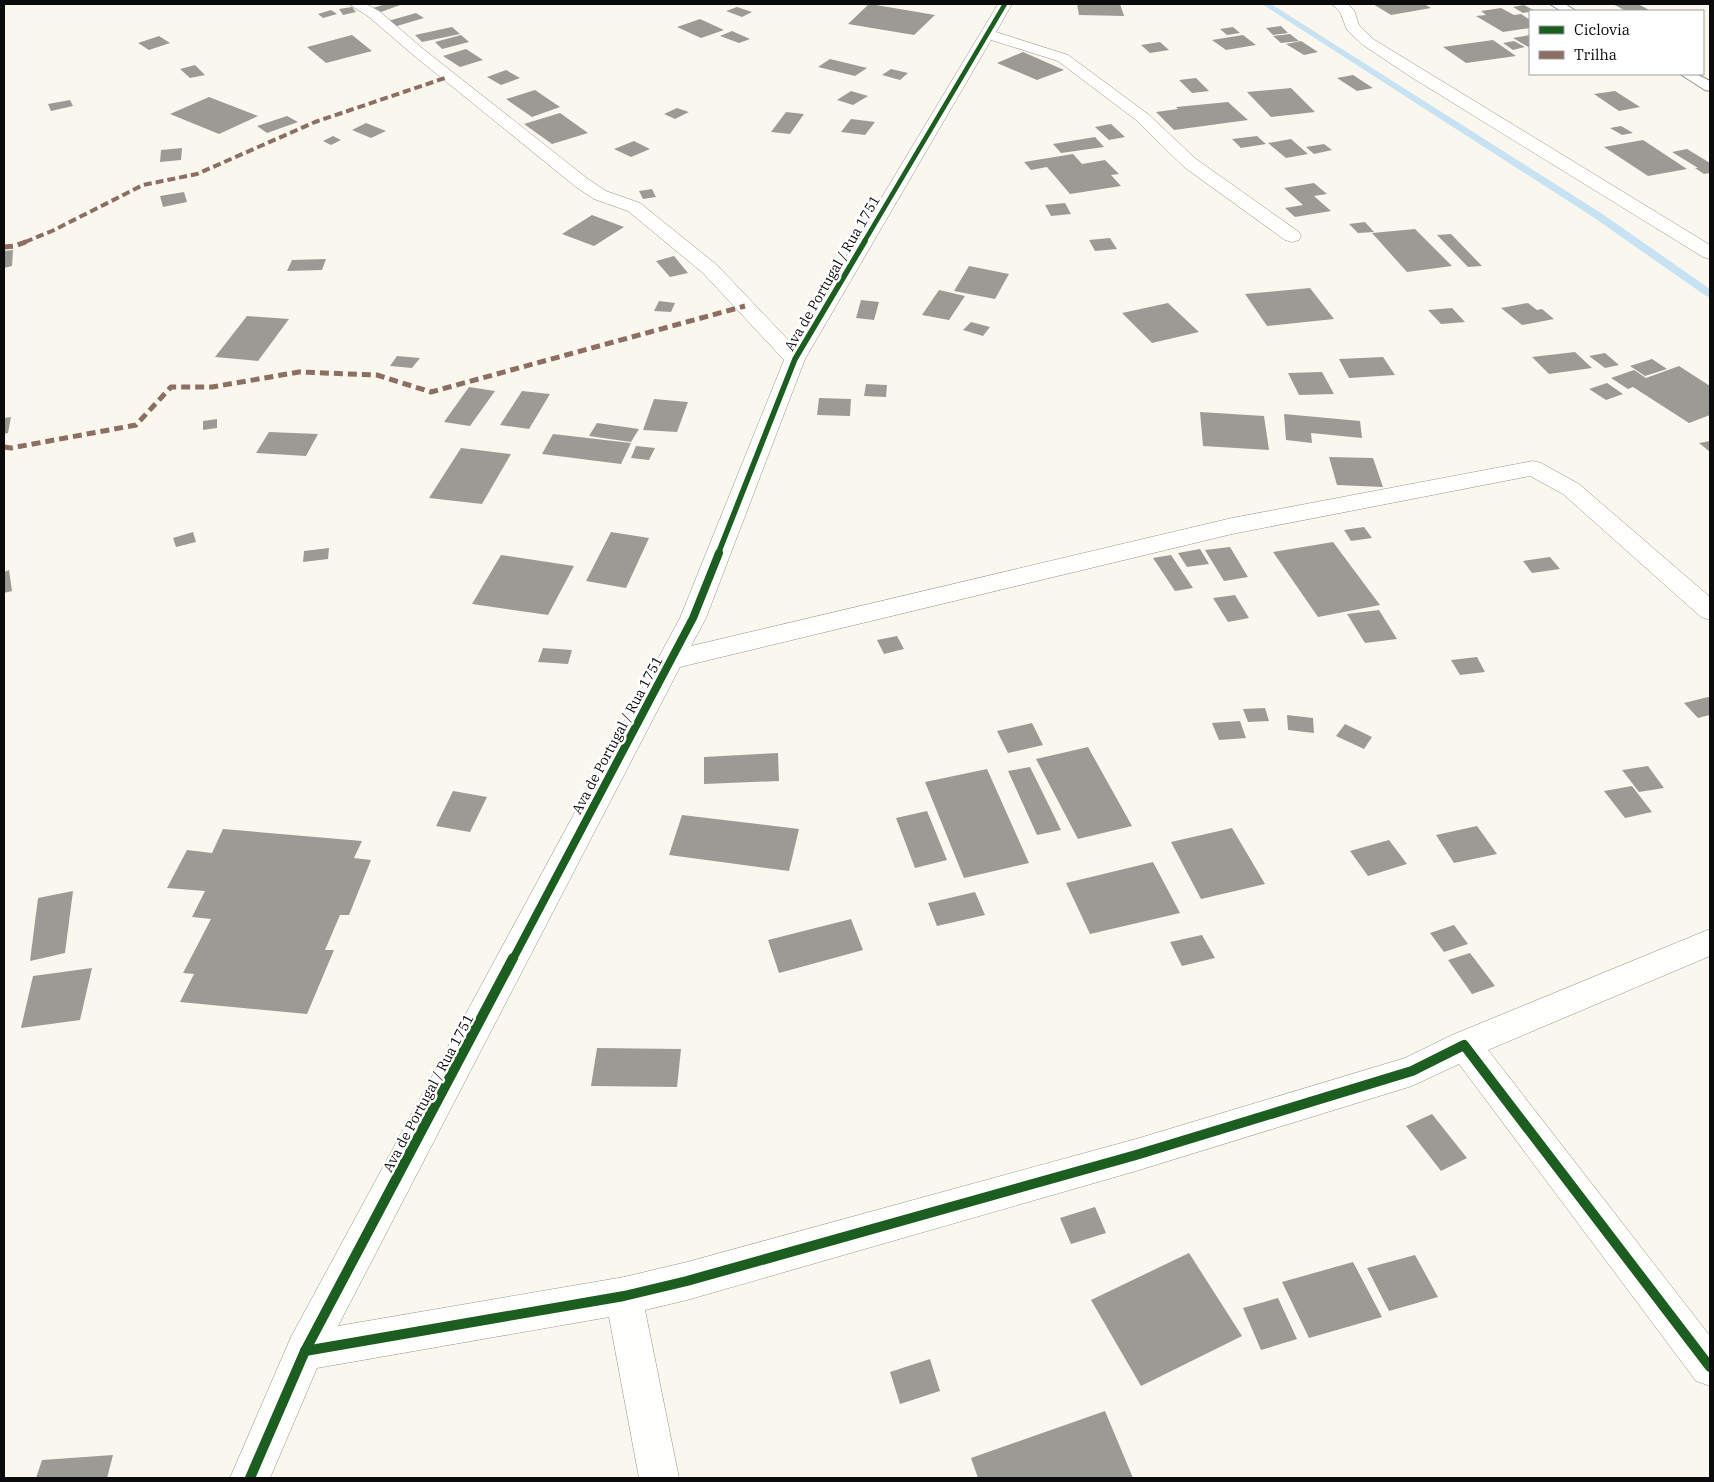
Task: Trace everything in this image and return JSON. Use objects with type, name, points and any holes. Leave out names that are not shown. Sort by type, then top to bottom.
[{"type":"street","points":[[356,4],[374,14],[417,52],[582,183],[600,195],[634,208],[710,269],[796,359]]},
{"type":"street","name":"Ava de Portugal / Rua 1751","points":[[250,1478],[305,1351],[693,618],[796,359],[1004,4]]},
{"type":"street","points":[[1340,4],[1347,10],[1352,27],[1368,42],[1417,74],[1710,253]]},
{"type":"street","points":[[987,34],[1063,58],[1142,117],[1190,163],[1292,236]]},
{"type":"street","points":[[671,660],[1232,526],[1532,468],[1572,489],[1710,611]]},
{"type":"street","points":[[305,1351],[624,1296],[696,1278],[1136,1155],[1412,1071],[1464,1045],[1710,942]]},
{"type":"street","points":[[1464,1045],[1710,1367]]},
{"type":"street","points":[[624,1296],[659,1478]]},
{"type":"lane","points":[[1556,4],[1568,10]]},
{"type":"lane","points":[[1689,75],[1710,87]]},
{"type":"building","points":[[386,4],[403,4],[381,12],[373,8]]},
{"type":"building","points":[[869,4],[935,15],[914,35],[848,24]]},
{"type":"building","points":[[1077,4],[1120,4],[1124,16],[1079,15]]},
{"type":"building","points":[[1373,4],[1424,4],[1431,8],[1391,15]]},
{"type":"building","points":[[1613,4],[1638,4],[1649,10],[1624,10]]},
{"type":"building","points":[[1524,5],[1533,10],[1523,13],[1513,7]]},
{"type":"building","points":[[352,7],[356,12],[343,15],[339,9]]},
{"type":"building","points":[[737,7],[752,12],[742,17],[726,11]]},
{"type":"building","points":[[1501,8],[1514,15],[1521,14],[1529,19],[1529,28],[1503,32],[1476,16],[1486,15],[1481,11]]},
{"type":"building","points":[[331,10],[337,14],[323,18],[318,14]]},
{"type":"building","points":[[416,13],[424,18],[397,26],[388,21]]},
{"type":"building","points":[[700,19],[724,30],[701,38],[677,27]]},
{"type":"building","points":[[1281,26],[1288,33],[1273,35],[1266,28]]},
{"type":"building","points":[[452,27],[460,34],[422,42],[415,35]]},
{"type":"building","points":[[1233,27],[1240,33],[1227,35],[1220,29]]},
{"type":"building","points":[[732,31],[750,39],[739,43],[720,36]]},
{"type":"building","points":[[1290,34],[1299,41],[1281,43],[1273,36]]},
{"type":"building","points":[[352,35],[372,51],[326,63],[307,47]]},
{"type":"building","points":[[461,35],[469,42],[442,49],[435,42]]},
{"type":"building","points":[[1243,35],[1256,45],[1226,50],[1212,40]]},
{"type":"building","points":[[1529,35],[1529,47],[1513,38]]},
{"type":"building","points":[[159,36],[170,43],[149,50],[138,43]]},
{"type":"building","points":[[1493,40],[1516,56],[1466,63],[1443,47]]},
{"type":"building","points":[[1301,41],[1318,52],[1304,55],[1286,44]]},
{"type":"building","points":[[1514,41],[1525,47],[1513,50],[1503,43]]},
{"type":"building","points":[[1160,42],[1169,50],[1150,53],[1141,45]]},
{"type":"building","points":[[466,49],[483,60],[460,67],[443,56]]},
{"type":"building","points":[[1023,52],[1064,70],[1037,80],[997,63]]},
{"type":"building","points":[[830,59],[867,68],[855,76],[818,67]]},
{"type":"building","points":[[195,65],[205,75],[190,78],[180,69]]},
{"type":"building","points":[[891,69],[908,73],[900,80],[882,75]]},
{"type":"building","points":[[506,70],[520,78],[501,85],[487,77]]},
{"type":"building","points":[[1353,75],[1373,88],[1357,91],[1337,78]]},
{"type":"building","points":[[1196,78],[1209,91],[1192,93],[1179,80]]},
{"type":"building","points":[[1291,88],[1315,112],[1271,117],[1247,92]]},
{"type":"building","points":[[535,90],[560,107],[532,117],[506,99]]},
{"type":"building","points":[[851,91],[868,96],[853,105],[837,100]]},
{"type":"building","points":[[1615,91],[1640,107],[1619,111],[1594,94]]},
{"type":"building","points":[[209,97],[258,116],[219,134],[170,114]]},
{"type":"building","points":[[70,100],[73,106],[51,111],[48,104]]},
{"type":"building","points":[[1228,102],[1248,120],[1174,130],[1156,112],[1178,109],[1176,107]]},
{"type":"building","points":[[677,108],[689,112],[675,119],[664,114]]},
{"type":"building","points":[[786,112],[804,114],[790,134],[771,132]]},
{"type":"building","points":[[560,113],[588,133],[552,144],[524,124]]},
{"type":"building","points":[[287,116],[298,122],[267,133],[257,126]]},
{"type":"building","points":[[851,119],[875,122],[865,135],[841,132]]},
{"type":"building","points":[[366,123],[386,131],[371,138],[352,130]]},
{"type":"building","points":[[1111,124],[1125,137],[1109,140],[1095,127]]},
{"type":"building","points":[[1621,126],[1633,133],[1622,135],[1610,128]]},
{"type":"building","points":[[333,136],[341,140],[331,145],[323,141]]},
{"type":"building","points":[[1257,136],[1266,144],[1241,148],[1232,139]]},
{"type":"building","points":[[1095,137],[1104,147],[1061,153],[1053,144]]},
{"type":"building","points":[[1291,139],[1308,154],[1286,158],[1268,143]]},
{"type":"building","points":[[1643,140],[1687,169],[1648,176],[1604,147]]},
{"type":"building","points":[[634,141],[650,149],[631,157],[614,149]]},
{"type":"building","points":[[1324,144],[1332,150],[1314,154],[1306,147]]},
{"type":"building","points":[[182,148],[181,160],[160,162],[161,150]]},
{"type":"building","points":[[1687,149],[1710,163],[1710,173],[1704,174],[1695,168],[1698,168],[1672,152]]},
{"type":"building","points":[[1073,154],[1082,164],[1105,160],[1119,174],[1111,175],[1121,186],[1070,194],[1047,167],[1031,170],[1024,162]]},
{"type":"building","points":[[1314,183],[1327,194],[1314,196],[1331,211],[1295,217],[1285,208],[1303,205],[1284,188]]},
{"type":"building","points":[[652,189],[656,197],[643,199],[639,191]]},
{"type":"building","points":[[184,192],[187,202],[163,207],[160,196]]},
{"type":"building","points":[[1065,203],[1071,214],[1051,216],[1045,205]]},
{"type":"building","points":[[592,215],[624,227],[594,246],[562,234]]},
{"type":"building","points":[[1365,222],[1374,232],[1358,233],[1349,224]]},
{"type":"building","points":[[1415,229],[1452,266],[1407,272],[1372,233]]},
{"type":"building","points":[[1451,234],[1482,266],[1468,267],[1437,235]]},
{"type":"building","points":[[1110,238],[1117,249],[1095,251],[1089,240]]},
{"type":"building","points":[[13,250],[12,266],[4,268],[4,251]]},
{"type":"building","points":[[674,256],[688,273],[670,277],[656,261]]},
{"type":"building","points":[[326,259],[322,270],[287,271],[292,260]]},
{"type":"building","points":[[969,266],[1009,274],[995,299],[954,291]]},
{"type":"building","points":[[1310,288],[1334,319],[1267,326],[1245,294]]},
{"type":"building","points":[[939,290],[965,296],[949,320],[922,315]]},
{"type":"building","points":[[861,300],[879,302],[874,320],[856,318]]},
{"type":"building","points":[[659,301],[675,303],[671,312],[654,311]]},
{"type":"building","points":[[1168,303],[1199,332],[1152,343],[1122,313]]},
{"type":"building","points":[[1528,303],[1537,310],[1542,309],[1554,319],[1522,325],[1501,308]]},
{"type":"building","points":[[1452,308],[1465,322],[1441,324],[1428,310]]},
{"type":"building","points":[[247,316],[289,319],[258,361],[215,357]]},
{"type":"building","points":[[971,322],[990,327],[983,336],[963,330]]},
{"type":"building","points":[[1575,352],[1592,368],[1549,374],[1532,357]]},
{"type":"building","points":[[1605,353],[1619,365],[1605,368],[1589,356]]},
{"type":"building","points":[[397,356],[420,358],[412,368],[390,366]]},
{"type":"building","points":[[1383,357],[1395,375],[1349,378],[1339,359]]},
{"type":"building","points":[[1652,359],[1667,369],[1645,376],[1630,366]]},
{"type":"building","points":[[1679,366],[1710,386],[1710,415],[1689,423],[1633,387],[1628,389],[1611,378],[1634,370],[1646,378]]},
{"type":"building","points":[[1322,372],[1334,394],[1299,395],[1288,373]]},
{"type":"building","points":[[1607,383],[1623,394],[1606,400],[1589,389]]},
{"type":"building","points":[[866,384],[887,385],[886,397],[864,396]]},
{"type":"building","points":[[469,387],[495,391],[470,426],[444,422]]},
{"type":"building","points":[[522,391],[550,394],[529,429],[500,425]]},
{"type":"building","points":[[819,398],[851,399],[850,416],[817,415]]},
{"type":"building","points":[[654,399],[688,402],[677,432],[643,430]]},
{"type":"building","points":[[1200,412],[1264,416],[1269,450],[1203,446]]},
{"type":"building","points":[[1284,414],[1360,421],[1362,438],[1311,433],[1312,443],[1286,440]]},
{"type":"building","points":[[11,417],[8,433],[4,434],[4,418]]},
{"type":"building","points":[[217,419],[217,428],[203,430],[203,421]]},
{"type":"building","points":[[597,423],[639,429],[631,442],[589,436]]},
{"type":"building","points":[[269,432],[318,434],[306,456],[256,453]]},
{"type":"building","points":[[553,434],[631,443],[621,464],[542,454]]},
{"type":"building","points":[[1710,441],[1710,452],[1699,443]]},
{"type":"building","points":[[636,446],[655,448],[649,460],[631,458]]},
{"type":"building","points":[[461,448],[511,454],[482,504],[429,498]]},
{"type":"building","points":[[1329,457],[1373,458],[1383,487],[1337,485]]},
{"type":"building","points":[[1364,527],[1372,538],[1351,541],[1344,530]]},
{"type":"building","points":[[193,532],[196,542],[176,547],[173,538]]},
{"type":"building","points":[[611,532],[649,538],[626,588],[586,581]]},
{"type":"building","points":[[1333,542],[1380,605],[1318,617],[1273,552]]},
{"type":"building","points":[[1230,547],[1248,577],[1224,581],[1205,550]]},
{"type":"building","points":[[329,548],[328,559],[303,562],[304,551]]},
{"type":"building","points":[[1200,549],[1209,564],[1187,567],[1178,553]]},
{"type":"building","points":[[501,555],[574,566],[548,615],[472,604]]},
{"type":"building","points":[[1171,555],[1193,588],[1175,591],[1153,558]]},
{"type":"building","points":[[1550,557],[1560,569],[1532,573],[1523,561]]},
{"type":"building","points":[[9,570],[12,591],[4,593],[4,572]]},
{"type":"building","points":[[1235,595],[1249,618],[1228,622],[1213,598]]},
{"type":"building","points":[[1379,610],[1397,639],[1365,643],[1347,614]]},
{"type":"building","points":[[897,636],[904,649],[884,654],[877,640]]},
{"type":"building","points":[[543,648],[572,650],[568,664],[538,662]]},
{"type":"building","points":[[1477,657],[1485,672],[1460,675],[1451,660]]},
{"type":"building","points":[[1710,698],[1710,715],[1698,718],[1684,703]]},
{"type":"building","points":[[1265,708],[1269,721],[1248,722],[1243,709]]},
{"type":"building","points":[[1287,715],[1313,718],[1314,733],[1288,730]]},
{"type":"building","points":[[1240,721],[1246,738],[1219,740],[1212,723]]},
{"type":"building","points":[[1032,723],[1043,745],[1008,753],[997,731]]},
{"type":"building","points":[[1345,724],[1372,737],[1364,749],[1336,736]]},
{"type":"building","points":[[1088,747],[1132,826],[1078,839],[1036,759]]},
{"type":"building","points":[[778,753],[779,781],[704,784],[704,757]]},
{"type":"building","points":[[1648,766],[1664,788],[1639,792],[1622,770]]},
{"type":"building","points":[[1030,767],[1061,830],[1037,835],[1008,771]]},
{"type":"building","points":[[987,769],[1029,863],[964,878],[925,782]]},
{"type":"building","points":[[1632,786],[1652,812],[1625,818],[1604,791]]},
{"type":"building","points":[[453,791],[487,797],[470,832],[436,826]]},
{"type":"building","points":[[927,811],[947,860],[915,868],[896,818]]},
{"type":"building","points":[[682,815],[799,829],[789,871],[669,855]]},
{"type":"building","points":[[1477,826],[1497,854],[1454,863],[1436,835]]},
{"type":"building","points":[[1232,828],[1265,884],[1201,899],[1171,842]]},
{"type":"building","points":[[223,829],[362,841],[354,858],[371,860],[349,915],[340,915],[325,950],[334,950],[307,1014],[180,1002],[194,974],[183,973],[211,919],[192,917],[205,891],[167,888],[187,850],[212,853]]},
{"type":"building","points":[[1389,840],[1407,864],[1368,876],[1350,851]]},
{"type":"building","points":[[1153,862],[1180,913],[1090,934],[1066,883]]},
{"type":"building","points":[[73,891],[65,953],[30,961],[38,898]]},
{"type":"building","points":[[975,892],[985,915],[937,926],[928,903]]},
{"type":"building","points":[[851,919],[863,950],[779,973],[768,940]]},
{"type":"building","points":[[1454,925],[1468,944],[1444,952],[1430,933]]},
{"type":"building","points":[[1202,935],[1215,958],[1182,966],[1170,942]]},
{"type":"building","points":[[1470,953],[1495,986],[1472,994],[1448,960]]},
{"type":"building","points":[[92,968],[80,1020],[21,1028],[33,976]]},
{"type":"building","points":[[597,1048],[681,1049],[677,1087],[591,1086]]},
{"type":"building","points":[[1432,1114],[1467,1158],[1441,1171],[1406,1126]]},
{"type":"building","points":[[1095,1207],[1106,1233],[1071,1244],[1060,1218]]},
{"type":"building","points":[[1189,1253],[1242,1336],[1141,1386],[1091,1300]]},
{"type":"building","points":[[1415,1255],[1438,1297],[1389,1311],[1367,1268]]},
{"type":"building","points":[[1353,1262],[1382,1317],[1309,1338],[1282,1282]]},
{"type":"building","points":[[1278,1298],[1297,1339],[1261,1350],[1243,1308]]},
{"type":"building","points":[[930,1359],[940,1391],[900,1404],[890,1372]]},
{"type":"building","points":[[1105,1411],[1133,1478],[978,1478],[971,1458]]},
{"type":"building","points":[[113,1455],[107,1478],[36,1478],[42,1460]]},
{"type":"waterway","points":[[1266,4],[1597,215],[1710,294]]},
{"type":"marked path","points":[[4,247],[15,246],[52,231],[143,185],[197,174],[315,122],[448,77]]},
{"type":"marked path","points":[[4,447],[11,448],[136,425],[171,387],[212,387],[299,372],[377,375],[431,392],[745,306]]},
{"type":"cycle path","points":[[250,1478],[305,1351],[693,618],[795,359],[1005,4]]},
{"type":"cycle path","points":[[305,1351],[624,1296],[687,1281],[1136,1155],[1412,1071],[1464,1045],[1710,1367]]}]
